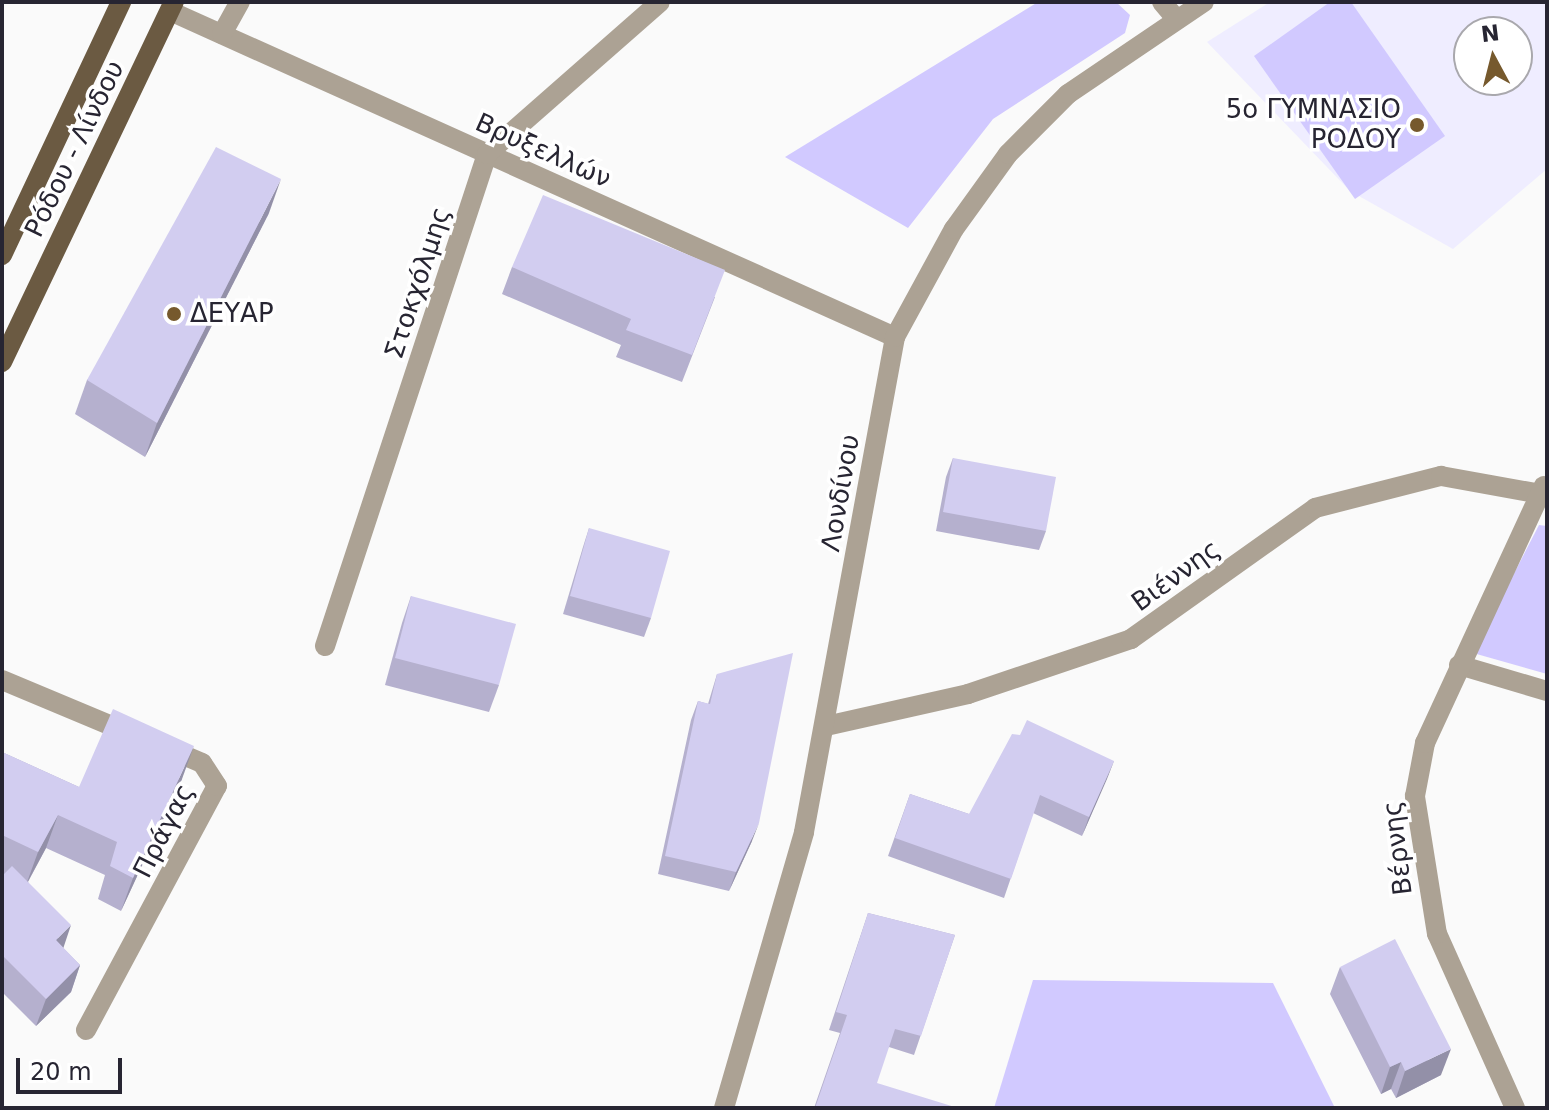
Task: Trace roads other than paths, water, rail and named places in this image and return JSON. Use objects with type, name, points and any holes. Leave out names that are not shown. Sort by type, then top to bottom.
[{"type":"main road","name":"Ρόδου - Λίνδου","points":[[2,255],[121,2]]},
{"type":"main road","name":"Ρόδου - Λίνδου","points":[[2,362],[172,7]]},
{"type":"street","points":[[222,34],[240,2]]},
{"type":"street","points":[[487,154],[660,2]]},
{"type":"street","points":[[1162,2],[1177,20]]},
{"type":"street","name":"Λονδίνου","points":[[724,1108],[773,960],[826,726],[895,337],[954,229],[1008,154],[1068,94],[1204,2]]},
{"type":"street","name":"Βρυξελλών","points":[[172,7],[222,34],[895,337]]},
{"type":"street","name":"Στοκχόλμης","points":[[325,646],[487,154]]},
{"type":"street","name":"Βιέννης","points":[[826,726],[968,694],[1131,639],[1315,508],[1441,476],[1545,490]]},
{"type":"street","name":"Βέρνης","points":[[1515,1108],[1437,934],[1420,856],[1415,796],[1425,743],[1459,665],[1545,490]]},
{"type":"street","points":[[1459,665],[1547,691]]},
{"type":"street","name":"Πράγας","points":[[2,680],[202,763],[217,786],[86,1030]]},
{"type":"place","name":"5ο ΓΥΜΝΑΣΙΟ ΡΟΔΟΥ","points":[[1417,125]]},
{"type":"place","name":"ΔΕΥΑΡ","points":[[174,314]]}]
